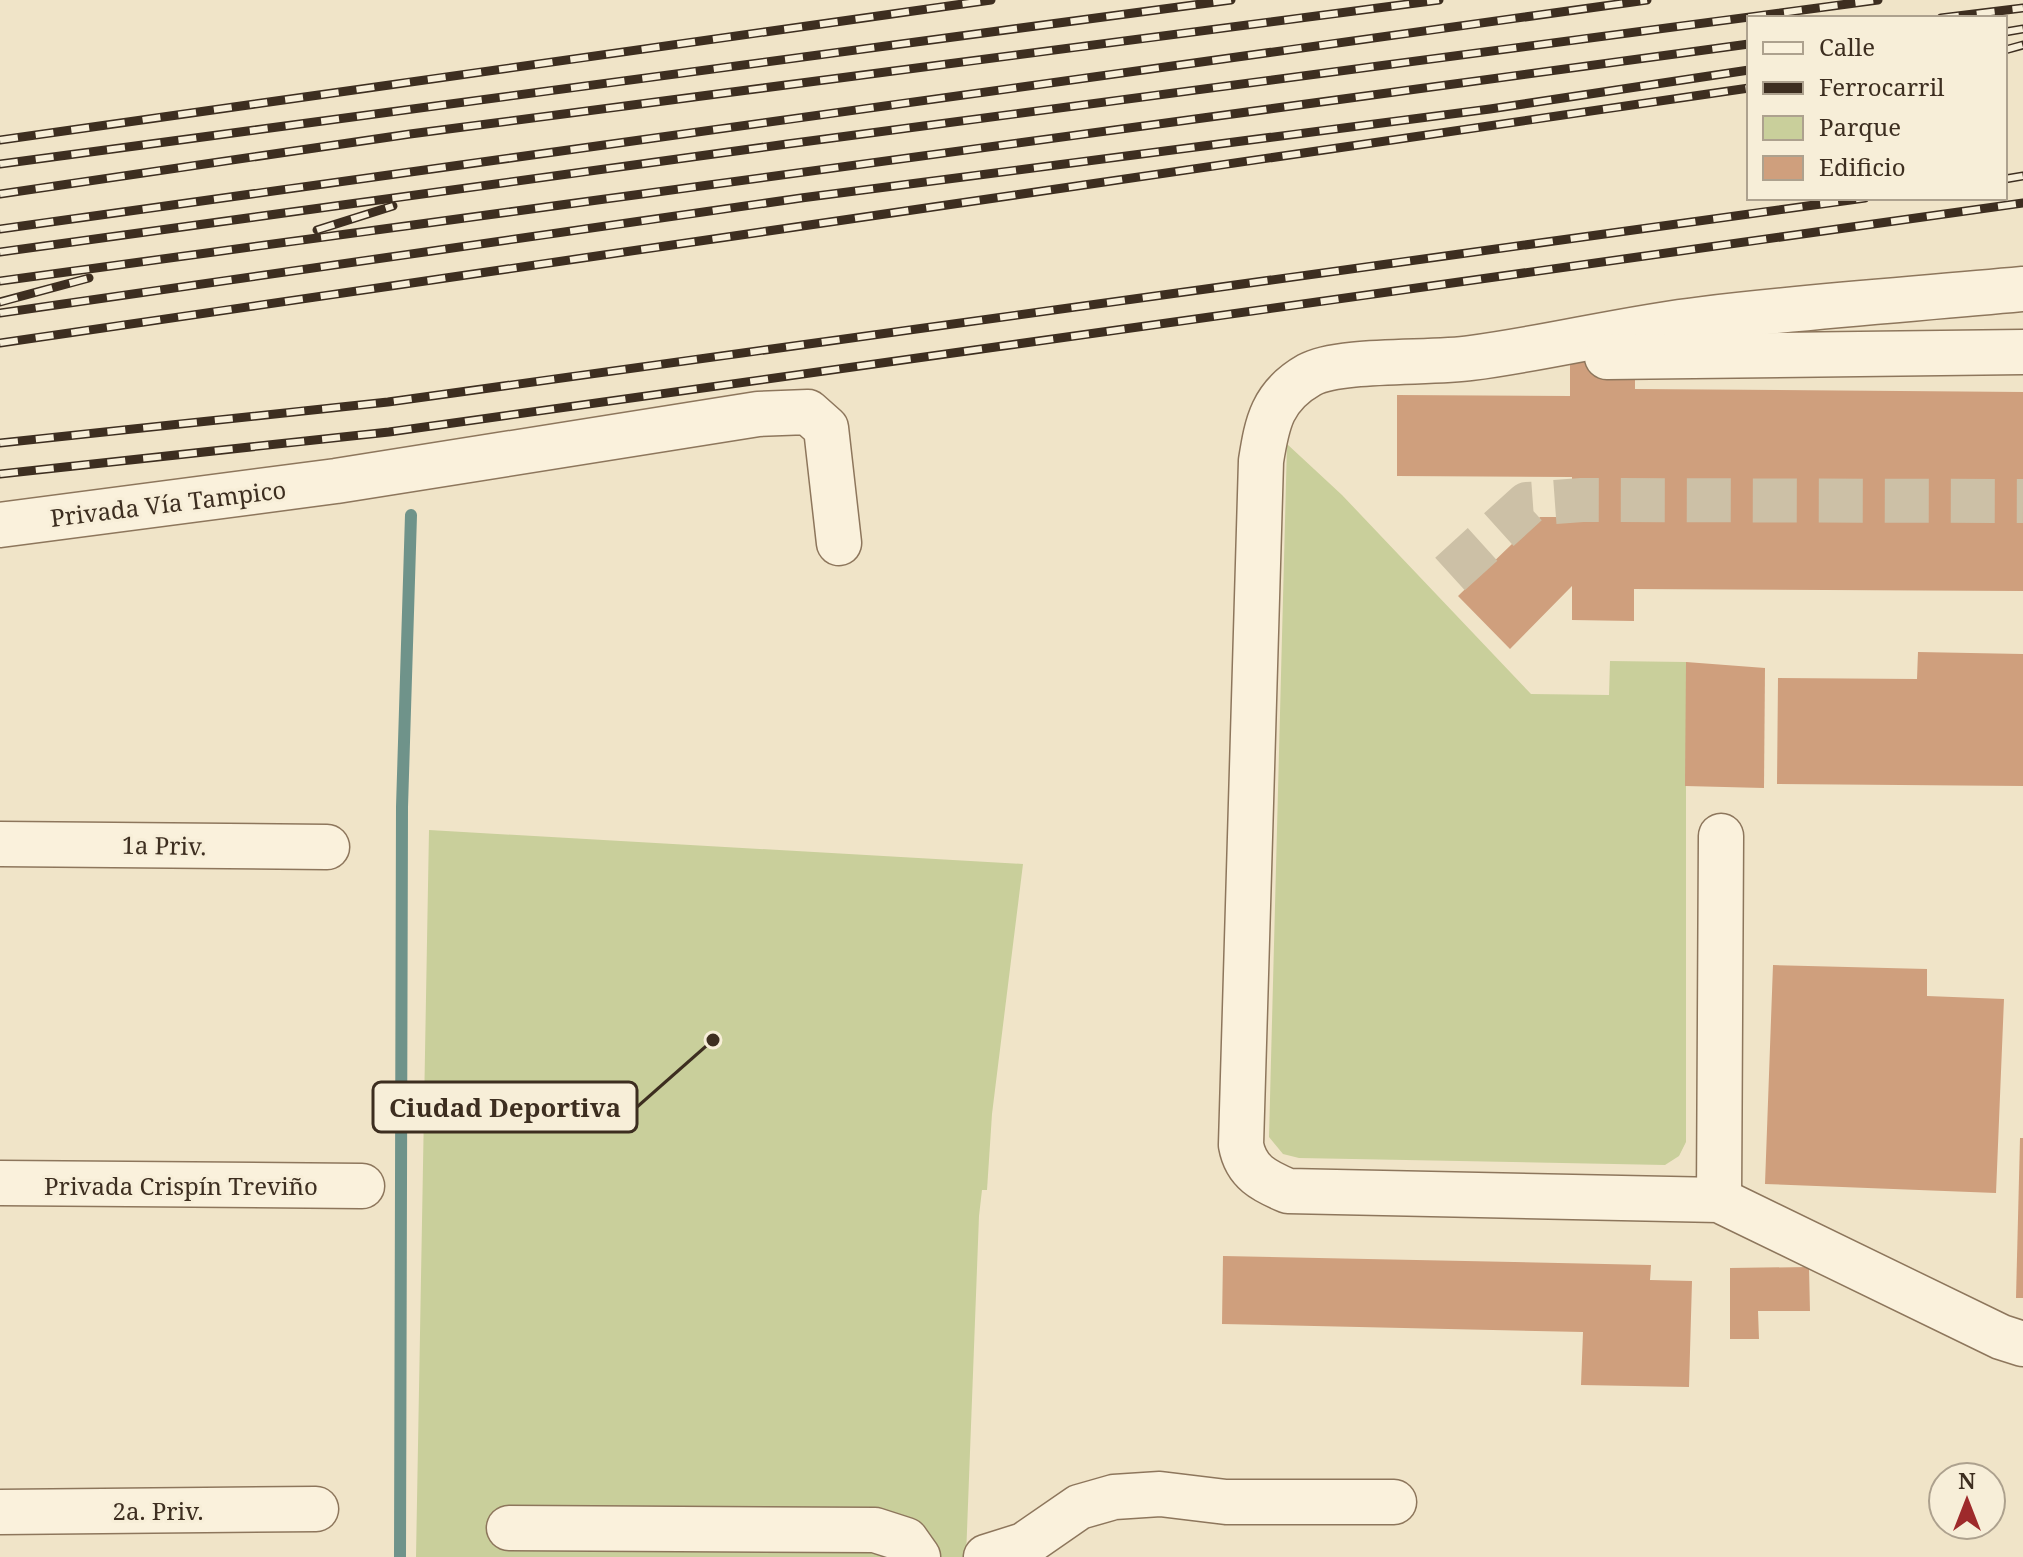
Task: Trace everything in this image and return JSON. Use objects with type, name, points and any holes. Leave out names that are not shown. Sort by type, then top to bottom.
[{"type":"street","points":[[1469,359],[1701,319],[2023,289]]},
{"type":"street","points":[[2023,352],[1469,359],[1337,368],[1312,373],[1295,384],[1277,404],[1267,423],[1261,461],[1241,1145],[1244,1161],[1261,1179],[1288,1191],[1719,1200],[2001,1337],[2023,1344]]},
{"type":"street","name":"Privada Vía Tampico","points":[[0,525],[336,481],[758,414],[808,412],[826,428],[839,543]]},
{"type":"street","points":[[1719,1200],[1721,836]]},
{"type":"street","name":"1a Priv.","points":[[0,844],[327,847]]},
{"type":"street","name":"Privada Crispín Treviño","points":[[0,1183],[362,1186]]},
{"type":"street","points":[[986,1557],[1024,1545],[1079,1507],[1114,1497],[1160,1494],[1226,1502],[1394,1502]]},
{"type":"street","name":"2a. Priv.","points":[[0,1512],[316,1509]]},
{"type":"street","points":[[509,1528],[875,1530],[906,1540],[918,1557]]},
{"type":"green space","points":[[1287,444],[1342,495],[1531,694],[1609,695],[1610,661],[1686,662],[1686,1142],[1679,1156],[1665,1165],[1299,1158],[1283,1154],[1269,1137]]},
{"type":"green space","points":[[429,830],[1023,864],[992,1114],[987,1190],[982,1190],[979,1216],[966,1557],[416,1557]]},
{"type":"building","points":[[1570,360],[1635,360],[1635,389],[2023,392],[2023,591],[1634,589],[1634,621],[1572,620],[1572,586],[1510,649],[1458,596],[1540,517],[1572,517],[1572,477],[1397,476],[1397,395],[1570,396]]},
{"type":"building","points":[[1918,652],[2023,654],[2023,786],[1777,784],[1778,678],[1917,679]]},
{"type":"building","points":[[1686,662],[1765,668],[1764,788],[1685,786]]},
{"type":"building","points":[[1773,965],[1927,969],[1927,996],[2004,999],[1996,1193],[1765,1184]]},
{"type":"building","points":[[2020,1138],[2023,1138],[2023,1298],[2016,1298]]},
{"type":"building","points":[[1223,1256],[1651,1265],[1650,1280],[1692,1281],[1689,1387],[1581,1385],[1583,1332],[1222,1324]]},
{"type":"building","points":[[1809,1267],[1810,1311],[1758,1311],[1759,1339],[1730,1339],[1730,1268]]},
{"type":"waterway","points":[[400,1557],[402,807],[411,515]]},
{"type":"tunnel","points":[[1450,574],[1527,504],[1582,500],[2023,501]]},
{"type":"railway","points":[[0,140],[991,0]]},
{"type":"railway","points":[[0,164],[1231,0]]},
{"type":"railway","points":[[0,194],[410,134],[1439,0]]},
{"type":"railway","points":[[0,229],[1647,0]]},
{"type":"railway","points":[[1757,16],[1878,0]]},
{"type":"railway","points":[[1957,16],[2023,8]]},
{"type":"railway","points":[[0,252],[1747,17]]},
{"type":"railway","points":[[2007,32],[2023,29]]},
{"type":"railway","points":[[0,281],[1747,44]]},
{"type":"railway","points":[[2007,49],[2023,45]]},
{"type":"railway","points":[[0,313],[801,198],[1490,109],[1747,70]]},
{"type":"railway","points":[[0,343],[1747,88]]},
{"type":"railway","points":[[2007,179],[2023,176]]},
{"type":"railway","points":[[0,443],[388,402],[1851,200]]},
{"type":"railway","points":[[0,474],[389,432],[2023,203]]},
{"type":"railway","points":[[317,230],[393,206]]},
{"type":"railway","points":[[0,302],[89,278]]},
{"type":"place","name":"Ciudad Deportiva","points":[[713,1040]]}]
